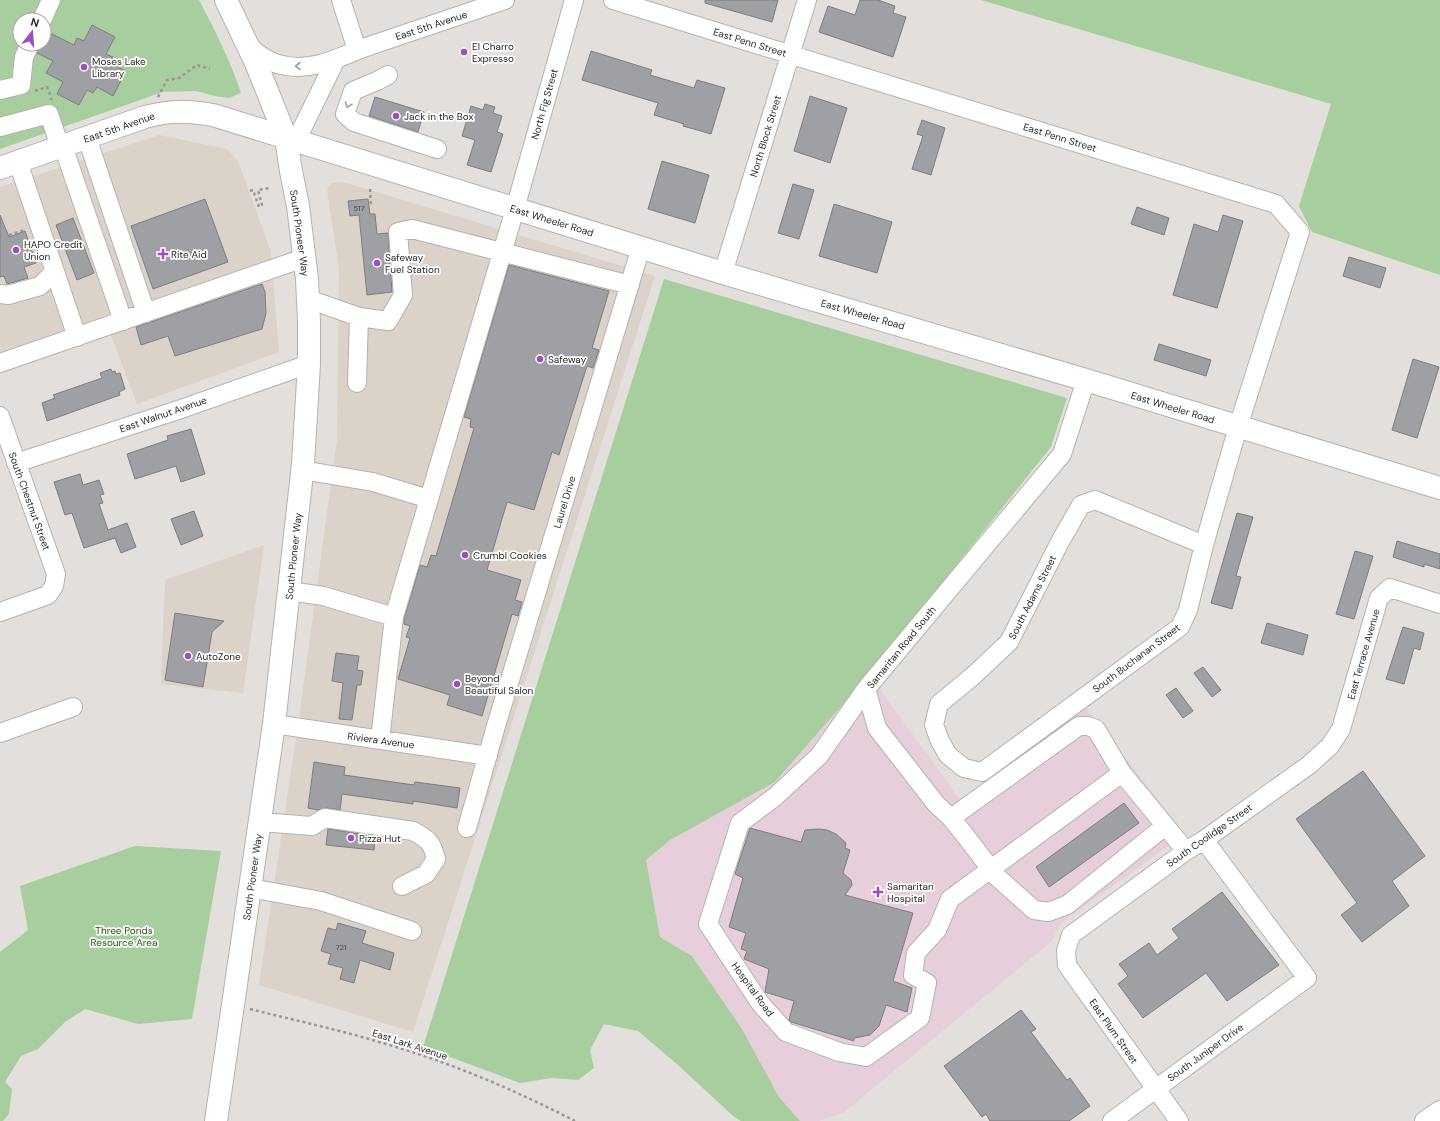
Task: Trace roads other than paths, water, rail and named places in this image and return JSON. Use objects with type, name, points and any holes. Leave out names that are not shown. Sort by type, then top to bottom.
[{"type":"main road","name":"South Pioneer Way","points":[[216,1121],[274,724],[302,470],[309,364],[308,299],[298,206],[291,171],[291,140],[248,44],[226,0]]},
{"type":"main road","name":"East 5th Avenue","points":[[9,165],[145,117],[159,113],[176,111],[213,115],[291,140]]},
{"type":"main road","name":"East Wheeler Road","points":[[291,140],[723,273],[1086,380],[1440,488]]},
{"type":"street","points":[[46,12],[51,0]]},
{"type":"street","points":[[341,0],[357,50]]},
{"type":"street","name":"East 5th Avenue","points":[[248,44],[261,56],[287,66],[321,65],[357,50],[505,0]]},
{"type":"street","name":"North Fig Street","points":[[380,740],[394,617],[515,209],[574,0]]},
{"type":"street","name":"East Penn Street","points":[[613,0],[1276,204],[1300,232],[1238,427]]},
{"type":"street","name":"North Block Street","points":[[723,273],[807,0]]},
{"type":"street","points":[[0,90],[21,85],[24,56],[26,52]]},
{"type":"street","points":[[291,140],[336,59]]},
{"type":"street","points":[[388,75],[353,91],[345,114],[354,122],[437,149]]},
{"type":"street","points":[[0,127],[49,114],[76,184],[123,321]]},
{"type":"street","points":[[87,138],[146,313]]},
{"type":"street","points":[[9,165],[55,271],[77,337]]},
{"type":"street","points":[[76,184],[99,176]]},
{"type":"street","points":[[308,299],[359,317],[388,321],[403,294],[398,232],[412,228],[630,285]]},
{"type":"street","name":"Laurel Drive","points":[[467,828],[496,726],[641,247]]},
{"type":"street","points":[[0,363],[304,258]]},
{"type":"street","points":[[0,294],[8,294],[40,286],[55,271]]},
{"type":"street","points":[[357,383],[359,317]]},
{"type":"street","name":"East Walnut Avenue","points":[[16,463],[181,409],[309,364]]},
{"type":"street","name":"Samaritan Road South","points":[[1086,380],[1062,454],[866,689],[877,728],[936,804],[951,818],[996,876],[1034,910],[1048,912],[1067,904],[1165,826]]},
{"type":"street","name":"South Chestnut Street","points":[[0,416],[56,574],[54,586],[48,595],[0,612]]},
{"type":"street","name":"South Buchanan Street","points":[[982,772],[1180,627],[1188,610],[1204,545],[1238,427]]},
{"type":"street","points":[[302,470],[373,482],[429,499]]},
{"type":"street","name":"South Adams Street","points":[[982,772],[964,768],[948,755],[940,741],[934,725],[939,704],[973,676],[1009,642],[1081,505],[1095,500],[1204,545]]},
{"type":"street","name":"East Terrace Avenue","points":[[1341,729],[1379,598],[1390,588],[1440,604]]},
{"type":"street","points":[[289,591],[323,596],[394,617]]},
{"type":"street","name":"Hospital Road","points":[[866,689],[819,756],[776,796],[740,822],[708,924],[760,1003],[786,1032],[839,1052],[866,1057],[920,1018],[927,983],[913,975],[916,953],[937,930],[950,899],[992,869]]},
{"type":"street","points":[[0,733],[73,707]]},
{"type":"street","name":"Riviera Avenue","points":[[274,724],[488,756]]},
{"type":"street","points":[[951,818],[1079,726],[1088,726],[1096,729],[1122,773],[1186,851]]},
{"type":"street","name":"South Coolidge Street","points":[[1072,935],[1186,851],[1204,840],[1309,765],[1330,746],[1341,729]]},
{"type":"street","points":[[992,869],[1122,773]]},
{"type":"street","points":[[260,822],[312,826],[325,818],[413,831],[425,838],[433,846],[436,859],[426,874],[402,886]]},
{"type":"street","name":"South Juniper Drive","points":[[1112,1121],[1307,978],[1204,840]]},
{"type":"street","points":[[250,888],[321,901],[412,931]]},
{"type":"street","name":"East Plum Street","points":[[1072,935],[1066,951],[1067,965],[1179,1121]]},
{"type":"street","points":[[1424,1121],[1440,1110]]},
{"type":"place","name":"El Charro Expresso","points":[[464,52]]},
{"type":"place","name":"Moses Lake Library","points":[[84,67]]},
{"type":"place","name":"Jack in the Box","points":[[396,116]]},
{"type":"place","name":"HAPO Credit Union","points":[[16,250]]},
{"type":"place","name":"Rite Aid","points":[[163,254]]},
{"type":"place","name":"Safeway Fuel Station","points":[[377,263]]},
{"type":"place","name":"Safeway","points":[[540,359]]},
{"type":"place","name":"Crumbl Cookies","points":[[465,555]]},
{"type":"place","name":"AutoZone","points":[[188,656]]},
{"type":"place","name":"Beyond Beautiful Salon","points":[[457,684]]},
{"type":"place","name":"Pizza Hut","points":[[351,838]]},
{"type":"place","name":"Samaritan Hospital","points":[[878,892]]},
{"type":"park label","name":"Three Ponds Resource Area","points":[[124,936]]}]
